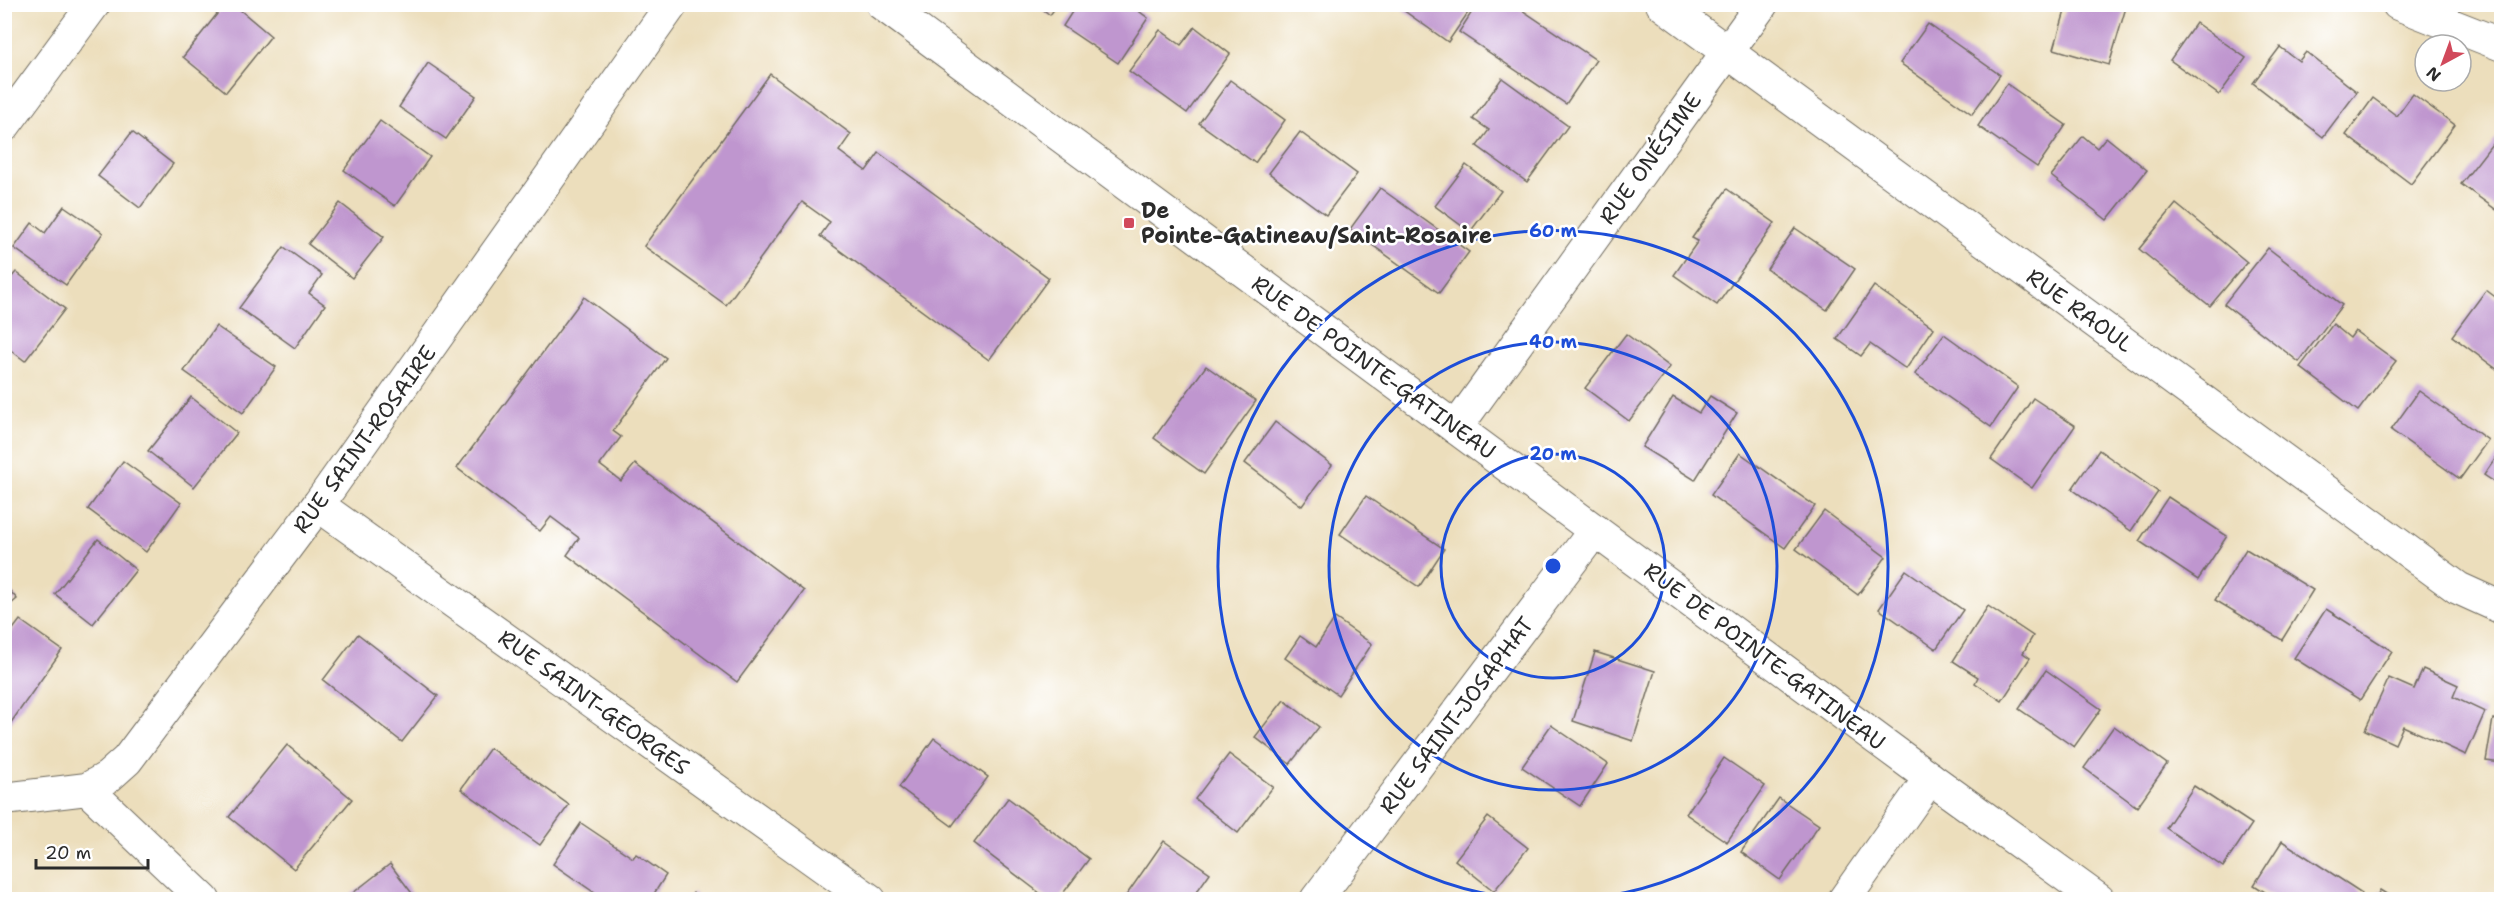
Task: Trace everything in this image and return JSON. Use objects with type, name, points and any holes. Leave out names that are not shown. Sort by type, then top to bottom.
[{"type":"street","points":[[4,126],[94,4]]},
{"type":"street","name":"RUE SAINT-ROSAIRE","points":[[4,799],[87,789],[108,777],[127,760],[318,505],[672,4]]},
{"type":"street","name":"RUE DE POINTE-GATINEAU","points":[[882,4],[2098,900]]},
{"type":"street","name":"RUE RAOUL","points":[[1662,4],[2458,588],[2502,608]]},
{"type":"street","name":"RUE ONÉSIME","points":[[1456,428],[1762,4]]},
{"type":"street","points":[[2398,4],[2502,45]]},
{"type":"street","name":"RUE SAINT-GEORGES","points":[[318,505],[870,900]]},
{"type":"street","name":"RUE SAINT-JOSAPHAT","points":[[1316,900],[1595,530]]},
{"type":"street","points":[[1844,900],[1930,778]]},
{"type":"street","points":[[87,789],[204,900]]},
{"type":"building","points":[[225,4],[233,4],[271,36],[226,92],[183,57]]},
{"type":"building","points":[[1036,4],[1058,4],[1050,15]]},
{"type":"building","points":[[1077,4],[1129,4],[1148,18],[1118,63],[1063,26]]},
{"type":"building","points":[[1407,4],[1474,4],[1448,42],[1403,10]]},
{"type":"building","points":[[1477,4],[1513,4],[1596,60],[1566,104],[1459,32]]},
{"type":"building","points":[[2067,4],[2127,4],[2109,65],[2054,49]]},
{"type":"building","points":[[2196,23],[2246,58],[2219,95],[2170,60]]},
{"type":"building","points":[[1928,24],[2000,75],[1972,114],[1900,63]]},
{"type":"building","points":[[1195,27],[1230,54],[1187,113],[1129,71],[1160,30],[1181,45]]},
{"type":"building","points":[[2280,47],[2299,61],[2306,52],[2357,92],[2323,137],[2253,83]]},
{"type":"building","points":[[428,63],[476,96],[446,139],[399,107]]},
{"type":"building","points":[[770,74],[851,134],[839,151],[866,171],[879,153],[1049,278],[989,360],[820,236],[830,222],[802,202],[726,305],[644,246]]},
{"type":"building","points":[[1502,78],[1568,126],[1527,182],[1477,146],[1489,130],[1473,119]]},
{"type":"building","points":[[1230,80],[1285,120],[1255,163],[1199,123]]},
{"type":"building","points":[[2007,84],[2066,125],[2037,167],[1978,126]]},
{"type":"building","points":[[2413,94],[2455,125],[2411,184],[2346,135],[2373,98],[2397,116]]},
{"type":"building","points":[[380,121],[430,157],[395,206],[344,170]]},
{"type":"building","points":[[132,132],[173,164],[140,208],[98,176]]},
{"type":"building","points":[[1300,132],[1357,174],[1326,215],[1269,173]]},
{"type":"building","points":[[2499,135],[2502,137],[2502,214],[2461,184]]},
{"type":"building","points":[[2083,136],[2097,148],[2106,137],[2147,170],[2107,220],[2051,176]]},
{"type":"building","points":[[1466,165],[1501,191],[1470,232],[1435,206]]},
{"type":"building","points":[[1380,188],[1469,252],[1439,293],[1350,229]]},
{"type":"building","points":[[1727,189],[1775,223],[1717,305],[1674,275],[1698,241],[1692,238]]},
{"type":"building","points":[[340,203],[384,237],[352,278],[308,244]]},
{"type":"building","points":[[2176,204],[2247,262],[2210,306],[2139,249]]},
{"type":"building","points":[[64,206],[103,233],[66,285],[14,248],[32,223],[45,233]]},
{"type":"building","points":[[1795,228],[1855,269],[1827,310],[1767,269]]},
{"type":"building","points":[[284,247],[322,275],[309,293],[325,305],[295,348],[239,308]]},
{"type":"building","points":[[2268,248],[2342,305],[2299,362],[2224,304]]},
{"type":"building","points":[[16,272],[65,309],[25,361],[4,345],[4,286]]},
{"type":"building","points":[[1874,286],[1934,328],[1906,369],[1870,344],[1861,356],[1837,339]]},
{"type":"building","points":[[2486,290],[2502,302],[2502,373],[2452,336]]},
{"type":"building","points":[[584,297],[666,358],[613,431],[621,437],[600,465],[621,481],[635,464],[804,591],[737,682],[567,555],[579,538],[551,517],[540,531],[457,468]]},
{"type":"building","points":[[2333,324],[2350,338],[2355,331],[2396,361],[2358,411],[2300,367]]},
{"type":"building","points":[[216,326],[276,367],[243,413],[184,371]]},
{"type":"building","points":[[1626,334],[1670,367],[1629,421],[1585,388]]},
{"type":"building","points":[[1944,334],[2018,387],[1991,427],[1915,374]]},
{"type":"building","points":[[1206,366],[1256,401],[1204,474],[1154,438]]},
{"type":"building","points":[[2419,391],[2488,440],[2460,479],[2391,430]]},
{"type":"building","points":[[1710,396],[1737,413],[1695,480],[1642,447],[1673,397],[1699,413]]},
{"type":"building","points":[[191,397],[237,433],[194,487],[148,451]]},
{"type":"building","points":[[2033,398],[2075,426],[2032,488],[1991,459]]},
{"type":"building","points":[[1275,422],[1332,465],[1302,506],[1245,463]]},
{"type":"building","points":[[2502,449],[2502,487],[2484,475]]},
{"type":"building","points":[[2099,450],[2158,492],[2131,531],[2072,489]]},
{"type":"building","points":[[1740,453],[1815,506],[1785,548],[1711,495]]},
{"type":"building","points":[[123,461],[181,503],[146,552],[88,509]]},
{"type":"building","points":[[1366,496],[1444,549],[1419,587],[1340,534]]},
{"type":"building","points":[[2168,497],[2227,536],[2198,580],[2139,541]]},
{"type":"building","points":[[1824,511],[1886,557],[1858,595],[1796,549]]},
{"type":"building","points":[[98,539],[136,570],[93,624],[55,594]]},
{"type":"building","points":[[2246,549],[2313,590],[2282,640],[2215,600]]},
{"type":"building","points":[[1906,570],[1963,610],[1936,649],[1879,609]]},
{"type":"building","points":[[4,584],[17,599],[4,610]]},
{"type":"building","points":[[1988,606],[2033,636],[2023,653],[2030,658],[2002,701],[1975,683],[1978,677],[1953,661]]},
{"type":"building","points":[[2326,609],[2392,651],[2360,700],[2294,658]]},
{"type":"building","points":[[1335,618],[1372,644],[1338,695],[1285,658],[1300,636],[1316,647]]},
{"type":"building","points":[[20,620],[62,650],[10,724],[4,720],[4,641]]},
{"type":"building","points":[[358,634],[438,696],[402,742],[323,680]]},
{"type":"building","points":[[1595,652],[1655,671],[1633,741],[1573,721]]},
{"type":"building","points":[[2423,669],[2458,685],[2453,697],[2485,712],[2466,755],[2403,726],[2395,744],[2365,730],[2389,678],[2414,689]]},
{"type":"building","points":[[2046,670],[2101,709],[2074,747],[2019,709]]},
{"type":"building","points":[[1284,700],[1319,727],[1290,764],[1255,737]]},
{"type":"building","points":[[2493,719],[2502,721],[2502,763],[2486,761]]},
{"type":"building","points":[[1551,725],[1608,764],[1580,806],[1522,767]]},
{"type":"building","points":[[2114,726],[2167,764],[2137,807],[2084,768]]},
{"type":"building","points":[[934,738],[988,777],[952,826],[899,787]]},
{"type":"building","points":[[287,745],[352,799],[294,869],[229,817]]},
{"type":"building","points":[[490,748],[569,805],[540,845],[461,789]]},
{"type":"building","points":[[1229,754],[1273,787],[1238,833],[1195,799]]},
{"type":"building","points":[[1724,758],[1765,786],[1727,842],[1686,814]]},
{"type":"building","points":[[2194,786],[2252,824],[2223,867],[2166,828]]},
{"type":"building","points":[[1008,798],[1089,859],[1058,900],[1049,900],[974,843]]},
{"type":"building","points":[[1779,798],[1819,825],[1780,880],[1741,852]]},
{"type":"building","points":[[1488,817],[1528,848],[1494,891],[1455,860]]},
{"type":"building","points":[[581,823],[633,858],[636,854],[666,875],[650,900],[605,900],[553,864]]},
{"type":"building","points":[[1164,841],[1210,873],[1191,900],[1123,900]]},
{"type":"building","points":[[2282,841],[2362,893],[2358,900],[2277,900],[2254,885]]},
{"type":"building","points":[[390,864],[417,900],[344,900]]},
{"type":"building","points":[[2380,890],[2396,900],[2375,900]]},
{"type":"building","points":[[693,893],[702,900],[688,900]]},
{"type":"place","name":"De Pointe-Gatineau/Saint-Rosaire","points":[[1129,223]]}]
